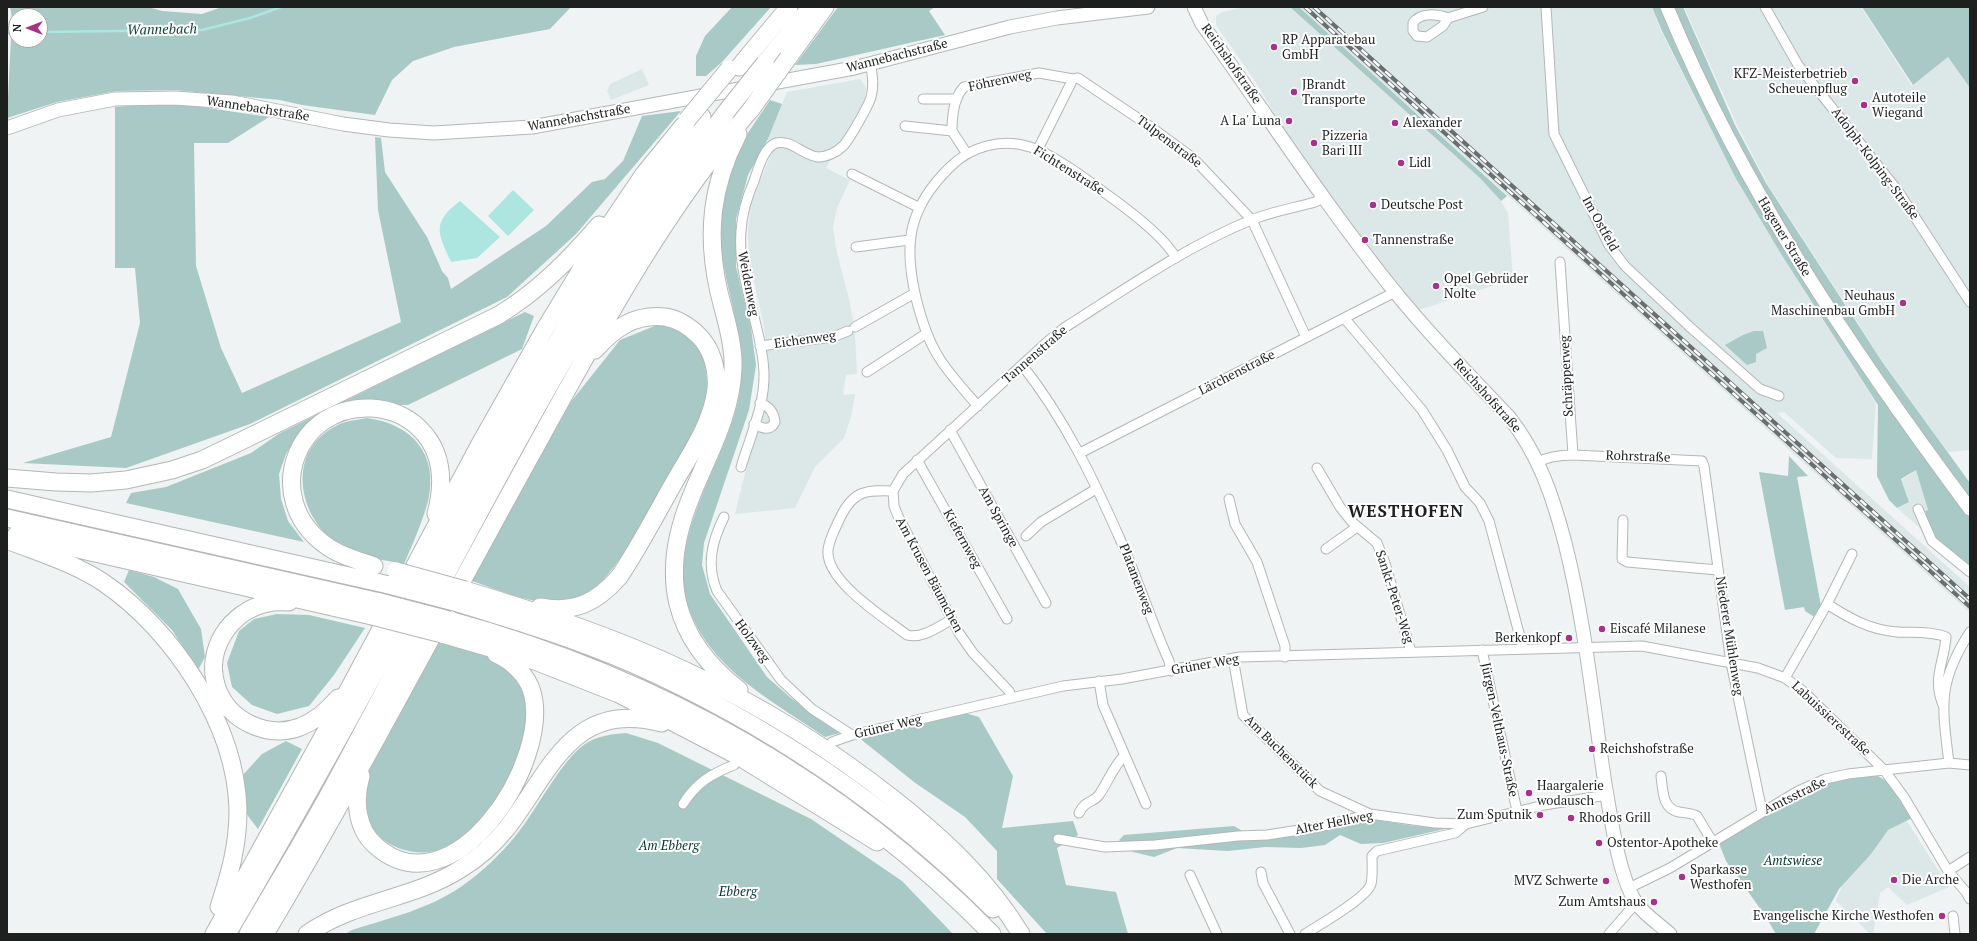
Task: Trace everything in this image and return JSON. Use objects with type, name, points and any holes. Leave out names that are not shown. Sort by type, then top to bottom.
[{"type":"highway","points":[[7,478],[90,483],[126,480],[172,470],[202,460],[455,337],[516,305],[561,267],[694,119],[734,68],[789,7]]},
{"type":"highway","points":[[248,934],[320,811],[555,375],[624,262],[678,180],[726,112],[810,7]]},
{"type":"highway","points":[[265,934],[383,727],[602,325],[653,244],[721,143],[752,108],[825,7]]},
{"type":"highway","points":[[752,108],[731,148],[720,175],[712,213],[712,242],[716,277],[733,356],[730,396],[722,428],[686,511],[677,541],[674,568],[678,602],[685,625],[692,638],[716,670],[771,716]]},
{"type":"highway","points":[[227,934],[321,772],[462,510],[555,342],[694,119]]},
{"type":"highway","points":[[214,934],[350,686],[432,532],[545,329],[596,245],[644,174]]},
{"type":"highway","points":[[462,596],[500,600],[548,609],[567,609],[594,600],[611,587],[628,563],[704,428],[715,397],[716,378],[709,350],[696,332],[673,319],[647,317],[631,321],[607,337],[590,357],[566,391]]},
{"type":"highway","points":[[392,578],[374,566],[334,550],[323,543],[306,526],[292,496],[292,468],[299,448],[312,432],[334,414],[361,408],[382,408],[407,418],[423,432],[434,448],[440,465],[442,477],[440,498],[432,532]]},
{"type":"highway","points":[[7,499],[230,550],[392,578],[462,596],[544,630],[631,663],[682,687],[744,720],[792,749],[868,801],[937,856],[1018,934]]},
{"type":"highway","points":[[7,518],[445,627],[491,632],[580,662],[675,704],[705,719],[769,756],[829,794],[927,872],[992,934]]},
{"type":"highway","points":[[7,533],[318,603]]},
{"type":"highway","points":[[7,540],[70,564],[103,582],[118,593],[147,619],[171,647],[197,685],[214,715],[227,749],[233,772],[236,790],[238,826],[233,866],[216,916],[208,934]]},
{"type":"highway","points":[[230,550],[272,550],[374,566]]},
{"type":"highway","points":[[500,600],[637,650],[688,672],[771,716],[877,786],[937,833],[970,866],[1006,909],[1021,934]]},
{"type":"highway","points":[[350,686],[326,711],[310,722],[290,730],[263,729],[246,722],[232,712],[218,689],[214,666],[217,646],[224,631],[236,618],[251,608],[268,603],[295,601],[376,609]]},
{"type":"highway","points":[[383,727],[364,767],[359,782],[357,804],[363,827],[373,844],[393,858],[420,864],[445,858],[466,844],[483,828],[499,809],[526,759],[535,724],[532,692],[527,680],[520,671],[498,655],[462,640],[445,627]]},
{"type":"highway","points":[[462,640],[536,660],[619,694],[738,756],[821,809],[927,872]]},
{"type":"highway","points":[[307,934],[348,912],[431,884],[447,877],[478,857],[506,828],[556,757],[578,734],[588,728],[613,720],[640,718],[663,723],[705,739]]},
{"type":"main road","name":"Wannebachstraße","points":[[7,128],[58,110],[115,99],[174,98],[232,102],[343,124],[389,130],[434,133],[532,127],[870,64],[1010,27],[1057,18],[1148,7]]},
{"type":"main road","name":"Reichshofstraße","points":[[1194,7],[1202,24],[1324,197],[1395,292],[1509,417],[1525,438],[1538,462],[1557,514],[1572,573],[1586,646],[1607,795],[1616,846],[1629,888],[1636,902],[1670,934]]},
{"type":"main road","name":"Hagener Straße","points":[[1667,7],[1706,96],[1738,157],[1792,252],[1878,384],[1970,509]]},
{"type":"street","points":[[1448,18],[1483,7]]},
{"type":"street","name":"Im Ostfeld","points":[[1546,7],[1554,134],[1609,245],[1626,266],[1691,328],[1760,389],[1779,396]]},
{"type":"street","name":"Adolph-Kolping-Straße","points":[[1765,7],[1798,65],[1898,191],[1970,302]]},
{"type":"street","name":"Weidenweg","points":[[741,467],[760,403],[764,373],[741,252],[741,230],[749,193],[762,159],[769,148],[774,144],[790,145],[817,157],[829,155],[843,146],[871,99],[873,77],[870,64]]},
{"type":"street","name":"Föhrenweg","points":[[952,131],[957,99],[959,92],[964,87],[1039,73],[1073,79]]},
{"type":"street","name":"Tulpenstraße","points":[[1073,79],[1078,78],[1148,125],[1193,158],[1252,220],[1306,338]]},
{"type":"street","points":[[1038,149],[1073,79]]},
{"type":"street","name":"Föhrenweg","points":[[923,99],[957,99]]},
{"type":"street","points":[[905,126],[952,131],[967,154]]},
{"type":"street","name":"Fichtenstraße","points":[[978,406],[956,381],[938,356],[927,333],[915,293],[909,266],[909,240],[912,224],[918,207],[944,172],[967,154],[982,147],[1005,143],[1020,144],[1038,149],[1096,186],[1140,220],[1172,251],[1176,258]]},
{"type":"street","points":[[852,174],[918,207]]},
{"type":"street","name":"Tannenstraße","points":[[894,506],[894,492],[903,474],[1064,328],[1176,258],[1218,235],[1252,220],[1315,202],[1324,197]]},
{"type":"street","points":[[856,247],[909,240]]},
{"type":"street","name":"Schräpperweg","points":[[1560,262],[1573,455]]},
{"type":"street","name":"Lärchenstraße","points":[[1080,453],[1345,319],[1395,292]]},
{"type":"street","name":"Eichenweg","points":[[760,346],[833,337],[852,329],[915,293]]},
{"type":"street","points":[[1345,319],[1422,410],[1447,450],[1464,487],[1480,503],[1486,515],[1500,556],[1523,648]]},
{"type":"street","points":[[867,372],[927,333]]},
{"type":"street","name":"Platanenweg","points":[[1022,365],[1046,397],[1080,453],[1120,540],[1169,660],[1171,671]]},
{"type":"street","points":[[754,424],[765,429],[771,428],[775,422],[774,416],[769,408],[760,403]]},
{"type":"street","name":"Am Springe","points":[[950,430],[1046,604]]},
{"type":"street","points":[[1538,462],[1559,455],[1573,455]]},
{"type":"street","name":"Rohrstraße","points":[[1573,455],[1702,460]]},
{"type":"street","name":"Kiefernweg","points":[[917,460],[1007,619]]},
{"type":"street","name":"Niederer Mühlenweg","points":[[1702,460],[1731,663],[1762,811]]},
{"type":"street","name":"Sankt-Peter-Weg","points":[[1317,468],[1340,507],[1357,527],[1371,536],[1377,543],[1411,652]]},
{"type":"street","points":[[1026,536],[1041,522],[1096,489]]},
{"type":"street","points":[[894,492],[868,491],[854,498],[847,505],[829,544],[828,554],[833,570],[857,596],[907,635],[913,637],[920,635],[951,620]]},
{"type":"street","points":[[1229,499],[1235,524],[1257,562],[1284,646],[1285,657]]},
{"type":"street","name":"Am Krusen Bäumchen","points":[[894,506],[951,620],[973,653],[1009,691],[1012,698]]},
{"type":"street","points":[[1918,509],[1932,541],[1970,572]]},
{"type":"street","name":"Holzweg","points":[[724,517],[716,532],[710,561],[712,577],[717,591],[781,680],[812,709],[852,735]]},
{"type":"street","points":[[1623,520],[1622,559],[1627,562],[1718,570]]},
{"type":"street","points":[[1326,549],[1357,527]]},
{"type":"street","points":[[1785,678],[1827,604],[1852,554]]},
{"type":"street","points":[[1827,604],[1852,620],[1876,629],[1896,632],[1938,634],[1946,637],[1938,678],[1939,694],[1943,705],[1949,764]]},
{"type":"street","points":[[1943,705],[1948,674],[1954,659],[1970,632]]},
{"type":"street","name":"Grüner Weg","points":[[832,742],[852,735],[1064,686],[1171,671],[1233,658],[1586,646]]},
{"type":"street","name":"Labuissierestraße","points":[[1586,646],[1642,646],[1758,668],[1785,678],[1817,704],[1884,770],[1904,797],[1948,871],[1970,899]]},
{"type":"street","name":"Jürgen-Velthaus-Straße","points":[[1482,650],[1517,811]]},
{"type":"street","name":"Am Buchenstück","points":[[1233,658],[1243,714],[1320,790],[1370,814]]},
{"type":"street","points":[[1099,681],[1103,705],[1146,804]]},
{"type":"street","points":[[1079,813],[1084,804],[1097,796],[1117,763],[1124,756]]},
{"type":"street","name":"Amtsstraße","points":[[1629,888],[1670,868],[1762,811],[1798,791],[1825,779],[1848,774],[1884,770],[1949,764],[1970,765]]},
{"type":"street","points":[[683,804],[690,791],[700,782],[714,773],[734,765]]},
{"type":"street","points":[[1661,776],[1664,800],[1667,805],[1673,811],[1697,816],[1712,841]]},
{"type":"street","name":"Alter Hellweg","points":[[1058,839],[1105,847],[1155,845],[1238,836],[1266,835],[1319,827],[1370,814],[1435,823],[1466,824],[1544,805],[1607,795]]},
{"type":"street","points":[[1305,934],[1351,903],[1368,889],[1371,883],[1372,856],[1378,851],[1455,833],[1466,824]]},
{"type":"street","points":[[1948,871],[1970,857]]},
{"type":"street","points":[[1261,872],[1263,883],[1290,934]]},
{"type":"street","points":[[1190,875],[1217,934]]},
{"type":"street","points":[[1609,934],[1636,902]]},
{"type":"street","points":[[1953,916],[1955,934]]},
{"type":"shaded area","points":[[1245,7],[1290,7],[1481,179],[1501,201],[1508,213],[1513,279],[1419,310],[1374,253],[1292,143],[1255,81],[1216,25],[1216,16],[1222,12]]},
{"type":"shaded area","points":[[1299,7],[1652,7],[1661,31],[1735,177],[1781,254],[1876,403],[1872,459],[1836,458],[1784,412],[1777,413],[1970,587],[1970,613]]},
{"type":"shaded area","points":[[1684,7],[1861,7],[1912,86],[1948,57],[1970,88],[1970,450],[1948,452],[1883,362],[1767,183],[1737,125]]},
{"type":"shaded area","points":[[642,69],[649,85],[611,100],[607,91],[610,84]]},
{"type":"shaded area","points":[[860,79],[866,88],[865,99],[826,168],[850,180],[837,208],[833,227],[837,253],[850,303],[855,334],[857,374],[846,375],[843,395],[855,394],[852,413],[844,438],[815,467],[795,508],[735,514],[747,465],[768,394],[769,369],[764,327],[749,258],[748,231],[751,204],[771,154],[768,139],[787,92]]},
{"type":"shaded area","points":[[513,190],[534,210],[508,236],[488,216]]},
{"type":"shaded area","points":[[460,201],[500,237],[477,258],[451,262],[440,236],[441,222],[451,209]]},
{"type":"shaded area","points":[[1916,470],[1928,510],[1924,511],[1930,529],[1923,531],[1897,508],[1909,502],[1902,480]]},
{"type":"shaded area","name":"Die Arche","points":[[1903,815],[1949,887],[1907,905],[1888,887],[1880,893],[1873,934],[1870,934],[1836,901],[1847,873],[1885,827]]},
{"type":"green space","points":[[10,7],[148,7],[162,11],[202,14],[222,7],[571,7],[550,29],[454,47],[413,61],[392,80],[375,115],[302,105],[280,100],[175,90],[117,91],[57,102],[7,118],[10,48],[48,48],[48,8]]},
{"type":"green space","points":[[732,7],[771,7],[722,62],[706,76],[696,76],[696,56],[705,36]]},
{"type":"green space","points":[[838,7],[935,7],[929,11],[945,35],[816,64],[795,65]]},
{"type":"green space","points":[[1290,7],[1299,7],[1507,196],[1501,201],[1481,179]]},
{"type":"green space","points":[[1652,7],[1683,7],[1735,125],[1766,183],[1883,363],[1970,483],[1970,568],[1936,542],[1925,511],[1928,510],[1916,470],[1901,479],[1909,502],[1897,508],[1889,500],[1877,476],[1878,405],[1781,254],[1735,177],[1662,31]]},
{"type":"green space","points":[[1862,7],[1970,7],[1970,88],[1948,57],[1913,85]]},
{"type":"green space","points":[[770,100],[782,104],[768,139],[748,175],[736,219],[736,267],[751,328],[756,365],[749,410],[704,543],[702,565],[710,594],[767,677],[791,698],[840,733],[825,737],[764,696],[744,681],[726,664],[710,646],[697,626],[687,603],[683,579],[684,555],[690,530],[698,505],[729,432],[736,409],[742,371],[741,353],[735,317],[721,248],[720,233],[722,204],[728,176],[739,149]]},
{"type":"green space","points":[[174,103],[269,117],[228,143],[194,143],[196,266],[221,348],[242,393],[401,322],[378,210],[375,137],[381,138],[385,172],[427,237],[442,271],[448,278],[451,289],[546,226],[592,182],[605,179],[623,161],[642,116],[681,111],[576,234],[507,297],[250,424],[126,468],[23,463],[111,437],[140,323],[135,268],[115,268],[115,107]]},
{"type":"green space","points":[[525,312],[534,316],[522,349],[408,405],[352,404],[313,423],[299,433],[286,454],[279,474],[281,499],[288,521],[304,542],[126,503],[131,493],[166,487],[251,453],[280,433]]},
{"type":"green space","points":[[657,325],[670,325],[701,347],[707,376],[706,399],[701,415],[692,433],[641,525],[617,563],[592,591],[580,598],[566,601],[538,601],[524,598],[469,580],[558,418],[620,340]]},
{"type":"green space","points":[[1754,331],[1763,331],[1767,348],[1756,354],[1756,362],[1747,365],[1725,345]]},
{"type":"green space","points":[[367,418],[383,421],[397,427],[409,435],[418,444],[425,456],[429,469],[430,484],[428,501],[404,564],[360,555],[344,549],[324,532],[313,518],[306,502],[303,485],[304,468],[309,452],[319,438],[342,423]]},
{"type":"green space","points":[[1789,456],[1808,476],[1797,477],[1821,606],[1816,618],[1805,611],[1804,607],[1785,610],[1759,472],[1788,476]]},
{"type":"green space","points":[[129,570],[154,577],[178,589],[201,629],[205,657],[198,670],[172,630],[124,582]]},
{"type":"green space","points":[[277,614],[309,615],[365,628],[334,675],[309,706],[277,714],[252,705],[232,687],[227,663],[239,631],[254,619]]},
{"type":"green space","points":[[438,641],[483,654],[494,659],[512,673],[519,683],[526,703],[526,727],[520,752],[509,777],[495,801],[478,822],[460,838],[442,849],[431,852],[418,852],[394,846],[375,832],[369,822],[365,810],[366,783],[367,777],[376,757]]},
{"type":"green space","points":[[965,713],[979,717],[1013,776],[1002,828],[1073,821],[1078,835],[1057,848],[1066,885],[1116,892],[1128,934],[1047,934],[997,879],[997,851],[965,817],[914,782],[858,737]]},
{"type":"green space","name":"Am Ebberg","points":[[626,733],[658,743],[811,819],[902,881],[953,934],[345,934],[352,930],[423,907],[449,894],[469,881],[511,841],[558,773],[576,751],[594,739]]},
{"type":"green space","points":[[286,741],[302,749],[258,829],[245,812],[241,777],[262,754]]},
{"type":"green space","name":"Amtswiese","points":[[1878,776],[1891,784],[1916,816],[1888,830],[1871,854],[1839,889],[1814,934],[1776,934],[1764,914],[1726,861],[1718,841],[1826,781]]},
{"type":"green space","points":[[1363,818],[1415,826],[1449,828],[1383,843],[1361,844],[1340,835],[1325,845],[1301,848],[1265,847],[1228,851],[1177,848],[1154,857],[1133,852],[1119,840],[1124,835],[1234,826],[1256,839]]},
{"type":"waterway","name":"Wannebach","points":[[48,32],[202,30],[250,18],[281,7]]},
{"type":"railway","points":[[1305,7],[1970,607]]},
{"type":"railway","points":[[1314,7],[1970,599]]},
{"type":"place","name":"RP Apparatebau GmbH","points":[[1274,47]]},
{"type":"place","name":"KFZ-Meisterbetrieb Scheuenpflug","points":[[1855,81]]},
{"type":"place","name":"JBrandt Transporte","points":[[1294,92]]},
{"type":"place","name":"Autoteile Wiegand","points":[[1864,105]]},
{"type":"place","name":"A La' Luna","points":[[1289,121]]},
{"type":"place","name":"Alexander","points":[[1395,123]]},
{"type":"place","name":"Pizzeria Bari III","points":[[1314,143]]},
{"type":"place","name":"Lidl","points":[[1401,163]]},
{"type":"place","name":"Deutsche Post","points":[[1373,205]]},
{"type":"place","name":"Tannenstraße","points":[[1365,240]]},
{"type":"place","name":"Opel Gebrüder Nolte","points":[[1436,286]]},
{"type":"place","name":"Neuhaus Maschinenbau GmbH","points":[[1903,303]]},
{"type":"place","name":"Eiscafé Milanese","points":[[1602,629]]},
{"type":"place","name":"Berkenkopf","points":[[1569,638]]},
{"type":"place","name":"Reichshofstraße","points":[[1592,749]]},
{"type":"place","name":"Haargalerie wodausch","points":[[1529,793]]},
{"type":"place","name":"Zum Sputnik","points":[[1540,815]]},
{"type":"place","name":"Rhodos Grill","points":[[1571,818]]},
{"type":"place","name":"Ostentor-Apotheke","points":[[1599,843]]},
{"type":"place","name":"Sparkasse Westhofen","points":[[1682,877]]},
{"type":"place","name":"Die Arche","points":[[1894,880]]},
{"type":"place","name":"MVZ Schwerte","points":[[1606,881]]},
{"type":"place","name":"Zum Amtshaus","points":[[1654,902]]},
{"type":"place","name":"Evangelische Kirche Westhofen","points":[[1942,916]]},
{"type":"district","name":"WESTHOFEN","points":[[1406,512]]},
{"type":"park label","name":"Ebberg","points":[[738,892]]}]
